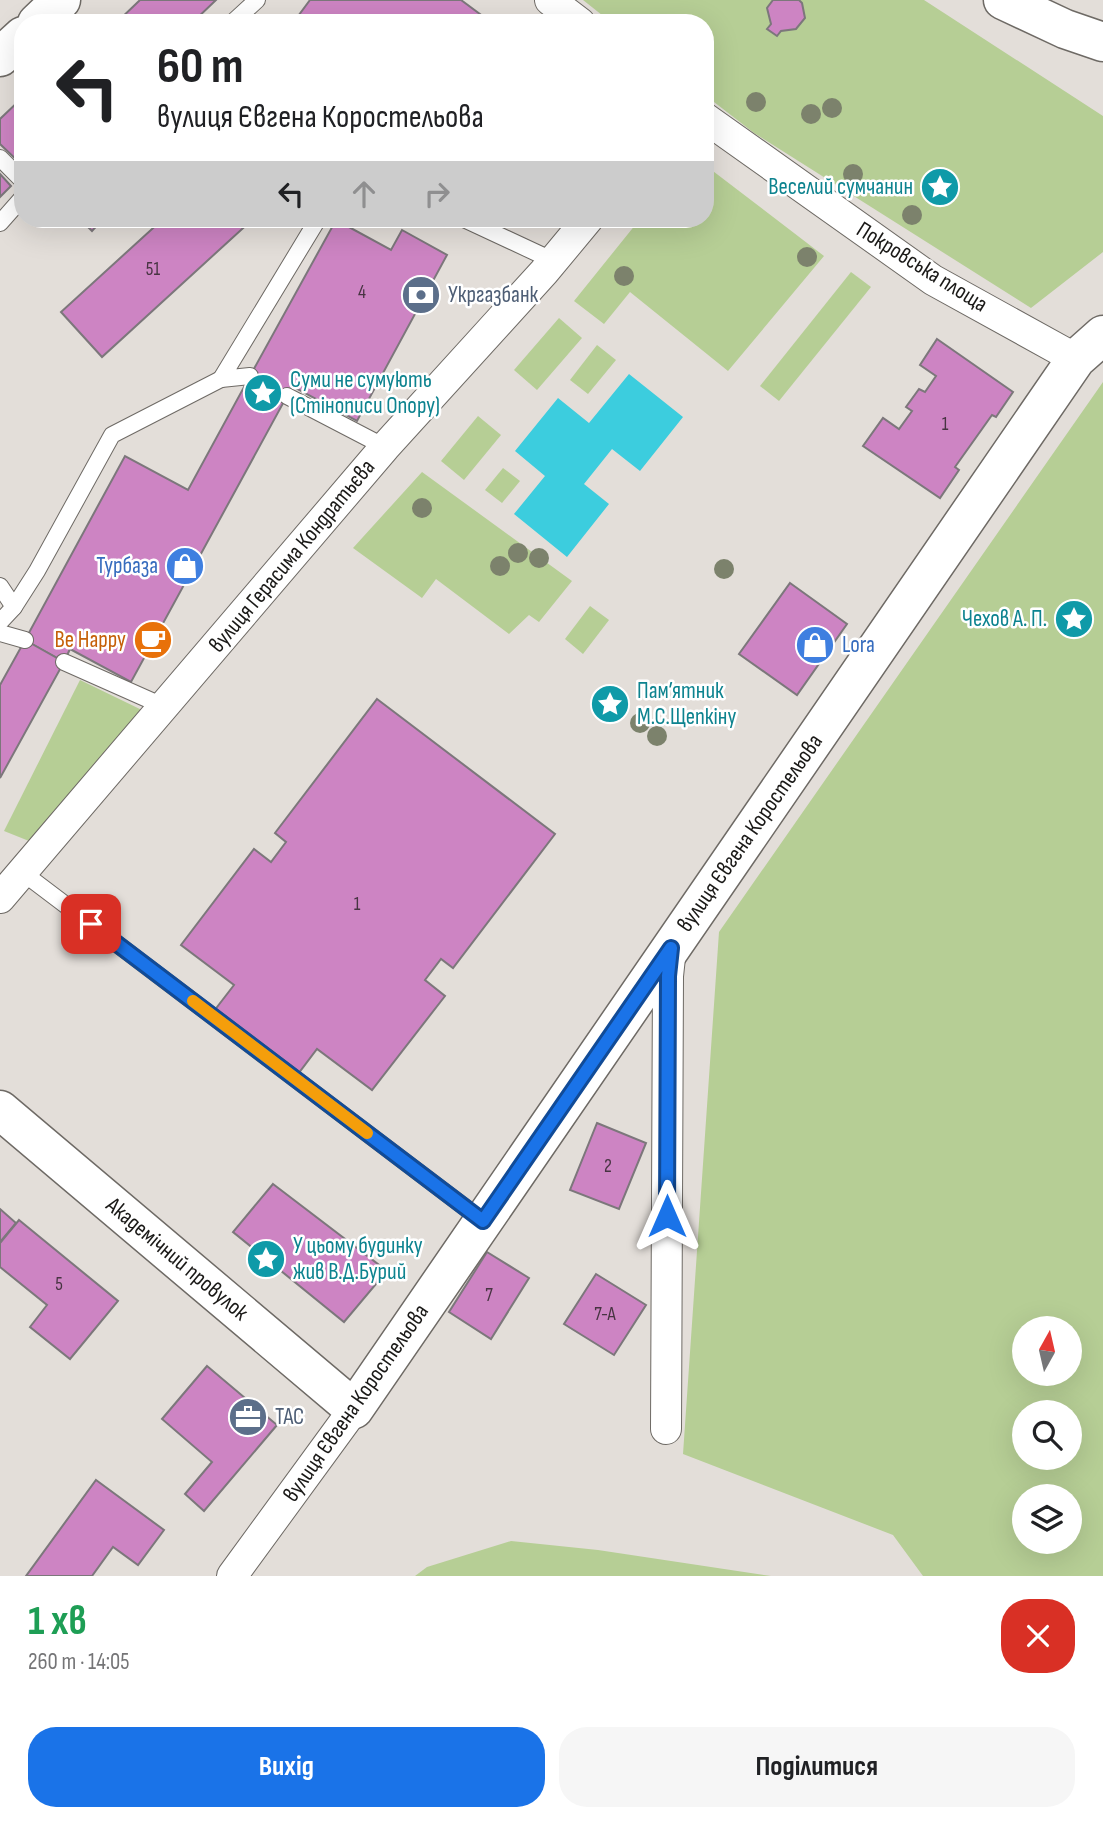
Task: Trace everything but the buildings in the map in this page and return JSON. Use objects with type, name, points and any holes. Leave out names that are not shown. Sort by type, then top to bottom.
[{"type":"street","points":[[46,14],[61,0]]},
{"type":"street","points":[[550,0],[568,14]]},
{"type":"street","points":[[1003,0],[1065,29],[1103,42]]},
{"type":"street","points":[[0,57],[14,44]]},
{"type":"street","name":"Покровська площа","points":[[714,124],[933,280],[1089,347]]},
{"type":"street","name":"вулиця Герасима Кондратьєва","points":[[0,898],[385,447],[581,228]]},
{"type":"street","name":"вулиця Євгена Коростельова","points":[[232,1576],[354,1409],[1089,347]]},
{"type":"street","points":[[666,1429],[668,976],[671,948]]},
{"type":"street","name":"Академічний провулок","points":[[0,1110],[354,1409]]},
{"type":"lane","points":[[242,14],[257,0]]},
{"type":"lane","points":[[0,158],[14,172]]},
{"type":"lane","points":[[0,223],[14,208]]},
{"type":"lane","points":[[222,379],[313,228]]},
{"type":"lane","points":[[483,228],[554,261]]},
{"type":"lane","points":[[0,622],[14,607],[112,435],[222,379],[250,376]]},
{"type":"lane","points":[[287,396],[385,447]]},
{"type":"lane","points":[[0,586],[14,607]]},
{"type":"lane","points":[[0,632],[25,640]]},
{"type":"lane","points":[[64,662],[163,706]]},
{"type":"lane","points":[[22,872],[483,1221]]},
{"type":"green space","points":[[583,0],[924,0],[1103,116],[1103,252],[1031,308],[754,133],[714,102],[714,14],[601,14]]},
{"type":"green space","points":[[714,172],[824,256],[728,371],[630,292],[604,324],[574,301],[633,228],[714,228]]},
{"type":"green space","points":[[851,272],[871,287],[779,401],[760,386]]},
{"type":"green space","points":[[559,318],[582,338],[537,390],[514,370]]},
{"type":"green space","points":[[597,345],[616,360],[588,394],[570,380]]},
{"type":"green space","points":[[1103,382],[1103,1576],[923,1576],[893,1535],[683,1454],[719,932]]},
{"type":"green space","points":[[478,416],[501,435],[464,480],[441,461]]},
{"type":"green space","points":[[503,468],[520,481],[502,503],[485,490]]},
{"type":"green space","points":[[422,472],[572,581],[539,622],[529,615],[509,634],[436,579],[422,598],[353,548]]},
{"type":"green space","points":[[590,606],[609,620],[583,654],[565,639]]},
{"type":"green space","points":[[80,680],[146,712],[34,843],[4,831]]},
{"type":"green space","points":[[511,1541],[598,1550],[771,1576],[415,1576],[427,1567]]},
{"type":"water","points":[[629,374],[683,417],[640,471],[612,449],[584,484],[609,504],[567,557],[514,514],[545,476],[515,451],[558,398],[589,423]]},
{"type":"slow traffic","points":[[193,1001],[367,1133]]},
{"type":"place","name":"Веселий сумчанин","points":[[940,187]]},
{"type":"place","name":"Укргазбанк","points":[[421,295]]},
{"type":"place","name":"Суми не сумують (Стінописи Опору)","points":[[263,393]]},
{"type":"place","name":"Турбаза","points":[[185,566]]},
{"type":"place","name":"Чехов А. П.","points":[[1074,619]]},
{"type":"place","name":"Be Happy","points":[[153,640]]},
{"type":"place","name":"Lora","points":[[815,645]]},
{"type":"place","name":"Пам’ятник М.С.Щепкіну","points":[[610,704]]},
{"type":"place","name":"У цьому будинку жив В.Д.Бурий","points":[[266,1259]]},
{"type":"place","name":"ТАС","points":[[248,1417]]},
{"type":"route","points":[[91,924],[483,1221],[671,948],[668,976],[667,1216]]}]
